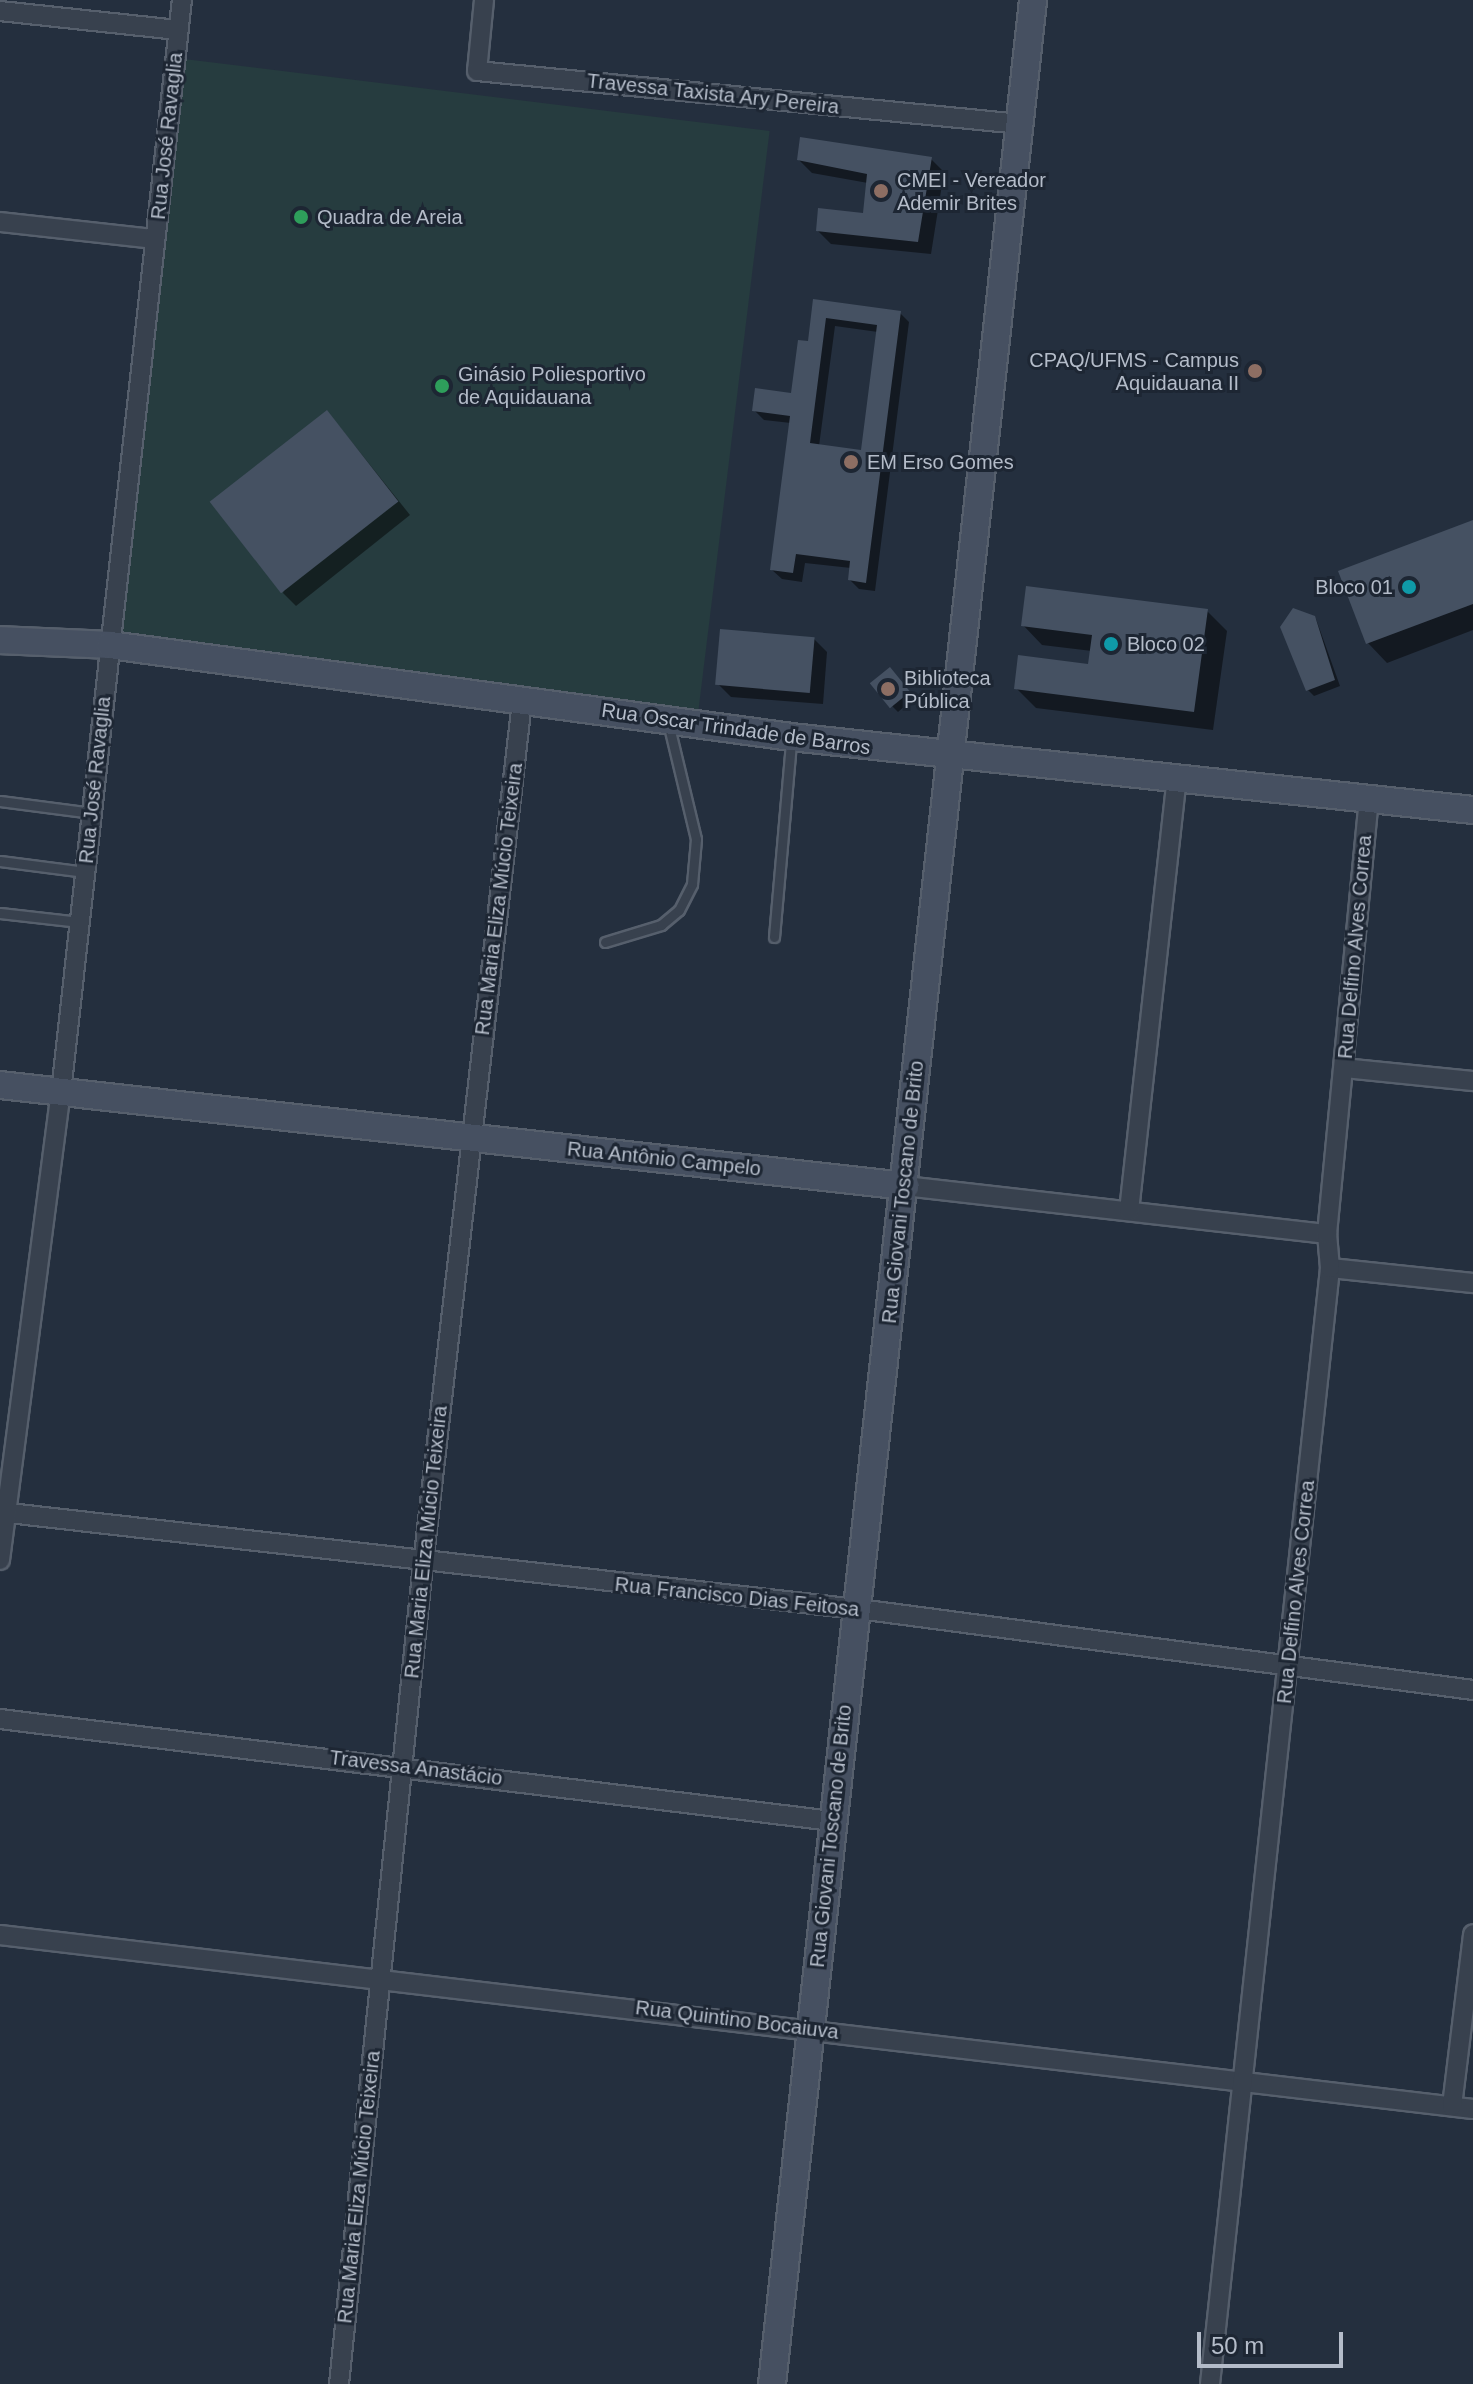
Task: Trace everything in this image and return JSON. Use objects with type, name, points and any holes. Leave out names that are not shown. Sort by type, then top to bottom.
[{"type":"main road","name":"Rua Giovani Toscano de Brito","points":[[772,2384],[1033,0]]},
{"type":"main road","name":"Rua Oscar Trindade de Barros","points":[[0,640],[110,645],[791,737],[1473,810]]},
{"type":"main road","name":"Rua Antônio Campelo","points":[[0,1085],[905,1186]]},
{"type":"street","name":"Rua José Ravaglia","points":[[0,1560],[2,1513],[61,1092],[182,0]]},
{"type":"street","name":"Travessa Taxista Ary Pereira","points":[[484,0],[477,71],[1020,124]]},
{"type":"street","points":[[0,11],[178,30]]},
{"type":"street","points":[[0,222],[155,239]]},
{"type":"street","name":"Rua Maria Eliza Múcio Teixeira","points":[[339,2384],[423,1564],[522,702]]},
{"type":"street","points":[[1129,1211],[1177,779]]},
{"type":"street","name":"Rua Delfino Alves Correa","points":[[1210,2384],[1330,1268],[1327,1234],[1369,799]]},
{"type":"street","points":[[1344,1068],[1473,1081]]},
{"type":"street","name":"Rua Antônio Campelo","points":[[905,1186],[1327,1234]]},
{"type":"street","points":[[1330,1268],[1473,1283]]},
{"type":"street","name":"Rua Francisco Dias Feitosa","points":[[2,1513],[423,1564],[856,1609],[1473,1690]]},
{"type":"street","name":"Travessa Anastácio","points":[[0,1719],[403,1765],[832,1821]]},
{"type":"street","points":[[1452,2106],[1473,1934]]},
{"type":"street","name":"Rua Quintino Bocaiuva","points":[[0,1935],[1473,2109]]},
{"type":"lane","points":[[605,942],[661,925],[679,910],[692,884],[696,839],[667,718]]},
{"type":"lane","points":[[774,937],[791,737]]},
{"type":"lane","points":[[0,801],[92,813]]},
{"type":"lane","points":[[0,861],[85,872]]},
{"type":"lane","points":[[0,913],[79,922]]},
{"type":"green space","name":"Ginásio Poliesportivo de Aquidauana","points":[[184,59],[770,131],[698,717],[112,646]]},
{"type":"building","points":[[800,137],[932,157],[918,242],[816,231],[818,208],[863,213],[867,174],[797,160]]},
{"type":"building","points":[[813,299],[901,311],[866,583],[848,580],[850,561],[796,554],[793,573],[770,570],[790,416],[752,411],[755,388],[791,393],[798,340],[808,341]],"holes":[[[826,318],[877,325],[861,450],[810,443]]]},
{"type":"building","points":[[327,410],[398,501],[281,593],[210,502]]},
{"type":"building","name":"Bloco 01","points":[[1473,520],[1473,604],[1366,644],[1338,571]]},
{"type":"building","name":"Bloco 02","points":[[1026,586],[1208,609],[1194,712],[1014,689],[1018,655],[1088,664],[1092,635],[1021,626]]},
{"type":"building","points":[[1293,608],[1315,616],[1335,680],[1306,691],[1280,627]]},
{"type":"building","points":[[720,629],[815,637],[810,693],[715,685]]},
{"type":"building","points":[[890,667],[910,692],[890,708],[870,683]]},
{"type":"place","name":"CMEI - Vereador Ademir Brites","points":[[881,191]]},
{"type":"place","name":"Quadra de Areia","points":[[301,217]]},
{"type":"place","name":"CPAQ/UFMS - Campus Aquidauana II","points":[[1255,371]]},
{"type":"place","name":"Ginásio Poliesportivo de Aquidauana","points":[[442,386]]},
{"type":"place","name":"EM Erso Gomes","points":[[851,462]]},
{"type":"place","name":"Bloco 01","points":[[1409,587]]},
{"type":"place","name":"Bloco 02","points":[[1111,644]]},
{"type":"place","name":"Biblioteca Pública","points":[[888,689]]}]
